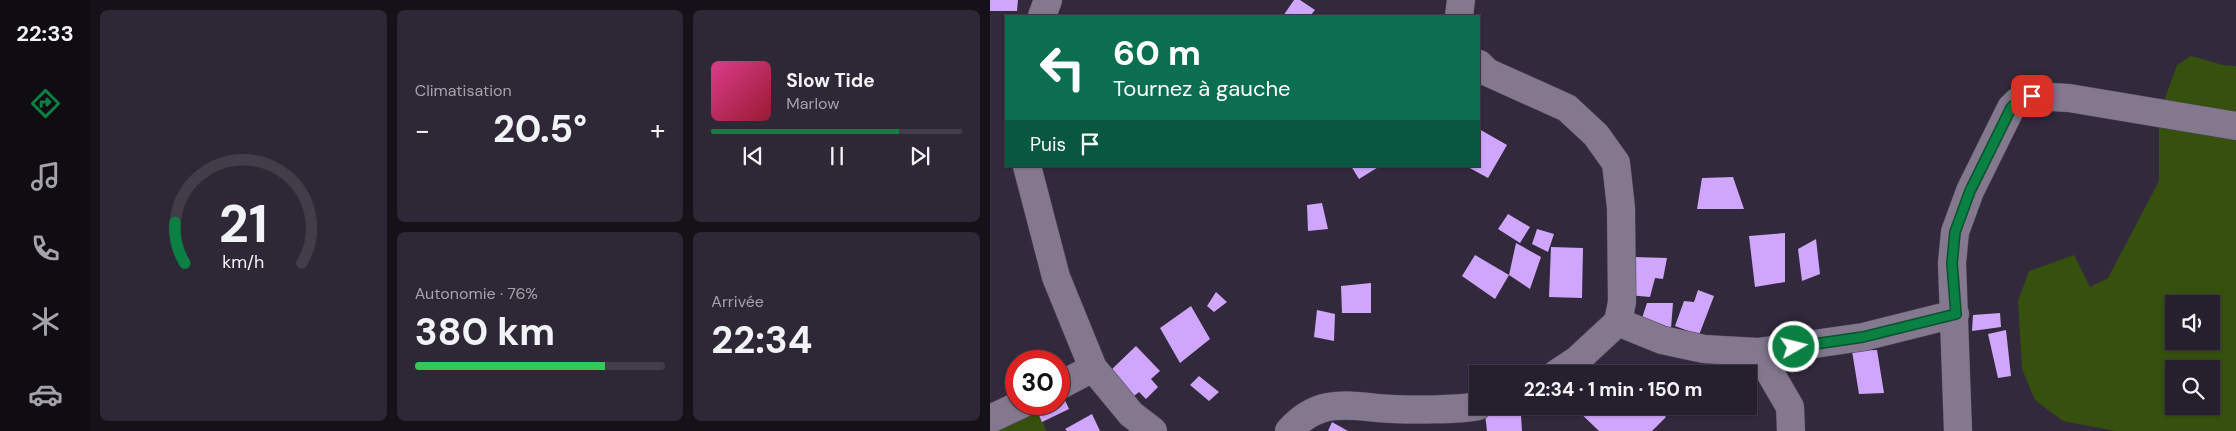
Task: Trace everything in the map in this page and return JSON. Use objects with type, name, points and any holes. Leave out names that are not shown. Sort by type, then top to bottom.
[{"type":"street","points":[[1042,15],[1048,0]]},
{"type":"street","points":[[1459,15],[1461,0]]},
{"type":"street","points":[[1480,65],[1487,72],[1567,108],[1596,135],[1616,163],[1621,218],[1622,302],[1618,322],[1570,365]]},
{"type":"street","points":[[1958,431],[1956,314],[1952,263],[1955,232],[1970,191],[2011,108],[2017,102],[2032,96],[2069,98],[2236,126]]},
{"type":"street","points":[[1027,167],[1056,276],[1093,368],[1131,414],[1153,431]]},
{"type":"street","points":[[1618,322],[1662,340],[1704,349],[1758,352],[1863,337],[1956,314]]},
{"type":"street","points":[[1758,352],[1790,407],[1791,431]]},
{"type":"street","points":[[1070,380],[1093,368]]},
{"type":"street","points":[[1289,431],[1299,420],[1326,406],[1346,404],[1393,409],[1469,406]]},
{"type":"street","points":[[990,419],[1005,412]]},
{"type":"green space","points":[[2191,56],[2223,65],[2236,66],[2236,431],[2115,431],[2063,421],[2035,400],[2022,369],[2018,301],[2029,271],[2074,255],[2090,287],[2108,278],[2159,181],[2159,115],[2177,65]]},
{"type":"green space","points":[[1005,415],[1041,415],[1046,431],[990,431]]},
{"type":"building","points":[[990,0],[1018,0],[1017,11],[990,11]]},
{"type":"building","points":[[1294,0],[1300,0],[1315,10],[1311,15],[1284,15]]},
{"type":"building","points":[[1480,130],[1507,145],[1488,178],[1468,167],[1480,167]]},
{"type":"building","points":[[1352,167],[1378,167],[1359,179]]},
{"type":"building","points":[[1733,177],[1744,209],[1697,209],[1702,178]]},
{"type":"building","points":[[1322,203],[1328,229],[1308,231],[1307,205]]},
{"type":"building","points":[[1508,214],[1530,227],[1520,243],[1498,229]]},
{"type":"building","points":[[1537,229],[1554,234],[1548,252],[1532,244]]},
{"type":"building","points":[[1785,233],[1785,282],[1755,287],[1749,236]]},
{"type":"building","points":[[1816,239],[1820,274],[1802,281],[1798,249]]},
{"type":"building","points":[[1516,243],[1541,257],[1530,289],[1509,275]]},
{"type":"building","points":[[1551,247],[1583,248],[1582,298],[1549,297]]},
{"type":"building","points":[[1475,255],[1509,275],[1495,299],[1462,276]]},
{"type":"building","points":[[1635,257],[1667,258],[1663,279],[1655,278],[1650,297],[1628,295]]},
{"type":"building","points":[[1371,283],[1371,313],[1342,313],[1341,286]]},
{"type":"building","points":[[1698,290],[1714,296],[1699,335],[1675,326],[1684,301],[1694,302]]},
{"type":"building","points":[[1216,292],[1227,302],[1214,312],[1207,306]]},
{"type":"building","points":[[1647,303],[1673,303],[1671,328],[1642,318]]},
{"type":"building","points":[[1191,306],[1210,339],[1180,363],[1160,328]]},
{"type":"building","points":[[1317,310],[1335,314],[1334,341],[1314,337]]},
{"type":"building","points":[[2000,313],[2001,327],[1972,331],[1973,315]]},
{"type":"building","points":[[2006,330],[2011,376],[1998,378],[1988,334]]},
{"type":"building","points":[[1136,346],[1160,371],[1151,379],[1158,387],[1146,399],[1139,392],[1134,396],[1110,371]]},
{"type":"building","points":[[1877,350],[1884,393],[1859,394],[1852,351]]},
{"type":"building","points":[[1199,376],[1219,392],[1209,401],[1190,385]]},
{"type":"building","points":[[1092,414],[1100,431],[1067,431],[1065,429]]},
{"type":"building","points":[[1039,415],[1057,415],[1042,422]]},
{"type":"building","points":[[1485,415],[1521,416],[1522,431],[1487,431]]},
{"type":"building","points":[[1582,415],[1664,415],[1666,417],[1652,431],[1599,431]]},
{"type":"building","points":[[1332,422],[1348,431],[1328,431]]},
{"type":"route","points":[[1794,347],[1863,337],[1956,314],[1952,263],[1955,232],[1970,191],[2011,108],[2017,102],[2032,96]]}]
